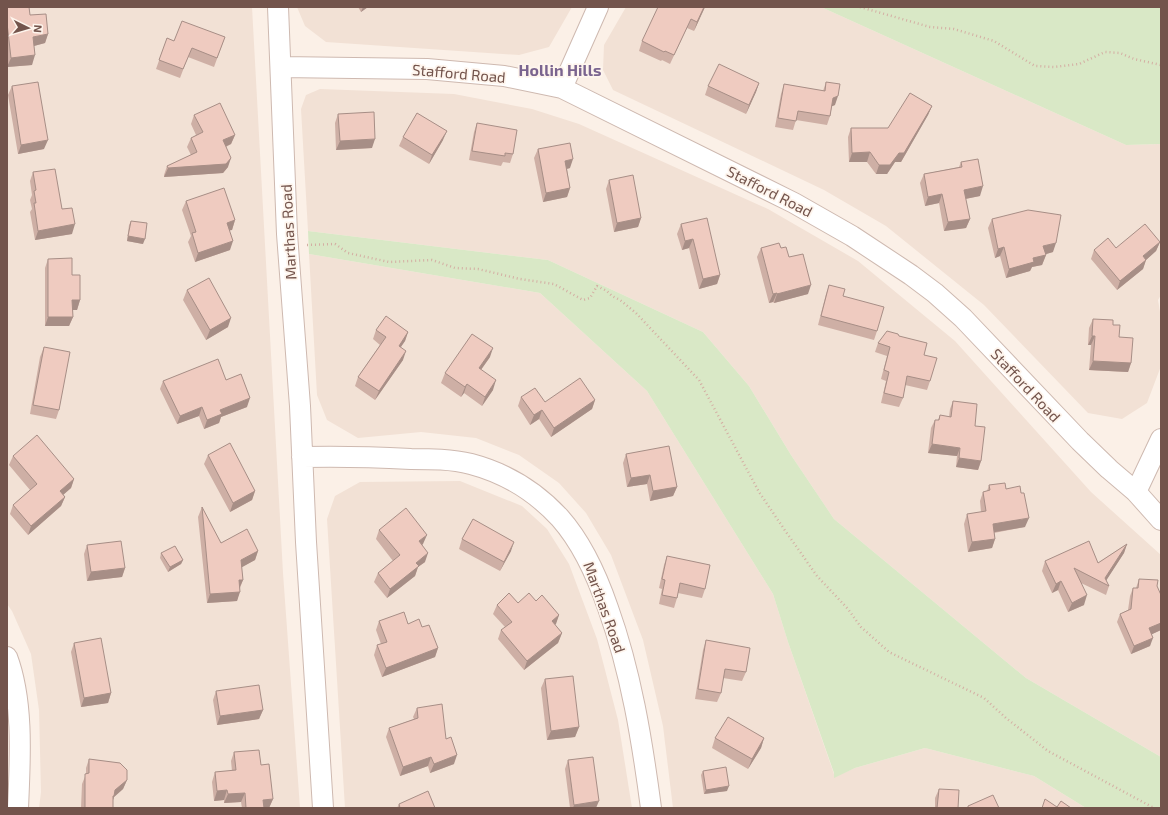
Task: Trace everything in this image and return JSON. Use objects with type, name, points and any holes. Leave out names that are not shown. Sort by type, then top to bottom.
[{"type":"street","name":"Marthas Road","points":[[278,7],[287,234],[300,406],[306,542],[323,808]]},
{"type":"street","points":[[562,88],[598,7]]},
{"type":"street","name":"Stafford Road","points":[[280,67],[427,69],[504,76],[562,88],[794,202],[852,236],[936,293],[963,318],[1109,470],[1136,492],[1161,520]]},
{"type":"street","points":[[1136,492],[1161,439]]},
{"type":"street","name":"Marthas Road","points":[[302,457],[354,456],[452,460],[470,464],[492,470],[510,478],[529,490],[561,519],[579,543],[590,564],[601,588],[618,635],[632,691],[642,743],[651,808]]},
{"type":"street","points":[[7,657],[15,685],[17,701],[19,775],[18,808]]},
{"type":"path","points":[[860,7],[930,27],[954,29],[994,41],[1035,66],[1054,67],[1079,64],[1105,52],[1120,53],[1134,59],[1161,65]]},
{"type":"path","points":[[308,245],[335,244],[348,253],[389,262],[432,260],[455,268],[478,269],[520,279],[554,284],[584,300],[590,298],[597,286],[607,291],[636,313],[700,380],[759,492],[817,576],[848,609],[861,627],[889,652],[984,698],[1006,718],[1048,751],[1154,808]]},
{"type":"shaded area","points":[[7,7],[252,7],[283,573],[300,808],[39,808],[41,792],[39,710],[31,654],[12,611],[7,604]]},
{"type":"shaded area","points":[[297,7],[572,7],[549,47],[519,55],[326,42],[305,26]]},
{"type":"shaded area","points":[[626,7],[821,7],[1126,145],[1161,144],[1161,295],[1158,300],[1161,318],[1161,366],[1147,403],[1122,419],[1088,413],[984,305],[886,226],[824,190],[613,90],[603,70],[604,45]]},
{"type":"shaded area","points":[[320,89],[454,94],[532,109],[579,124],[768,209],[858,261],[955,341],[1091,492],[1161,555],[1161,757],[1026,678],[834,519],[791,455],[749,386],[703,332],[548,260],[308,231],[301,109],[306,95]]},
{"type":"shaded area","points":[[309,254],[540,293],[647,391],[773,594],[834,777],[855,768],[925,748],[1034,776],[1086,808],[673,808],[663,726],[643,640],[611,555],[586,513],[559,483],[519,455],[476,438],[421,432],[358,438],[327,420],[317,395]]},
{"type":"shaded area","points":[[460,481],[522,506],[547,529],[569,564],[597,639],[618,720],[632,808],[345,808],[327,519],[335,496],[360,482]]},
{"type":"green space","points":[[821,7],[1161,7],[1161,144],[1126,145]]},
{"type":"green space","points":[[308,231],[548,260],[703,332],[749,386],[791,455],[834,519],[1026,678],[1161,757],[1161,808],[1086,808],[1034,776],[925,748],[855,768],[834,778],[834,773],[788,642],[773,594],[647,391],[540,293],[309,254]]},
{"type":"building","points":[[7,7],[29,7],[30,15],[46,14],[48,34],[33,37],[35,55],[11,58],[7,23]]},
{"type":"building","points":[[658,7],[704,7],[697,22],[691,19],[674,55],[665,51],[664,52],[642,41]]},
{"type":"building","points":[[182,21],[225,37],[217,58],[192,48],[183,69],[159,60],[167,38],[174,41]]},
{"type":"building","points":[[719,64],[759,83],[749,105],[708,86]]},
{"type":"building","points":[[38,82],[48,140],[21,145],[12,86]]},
{"type":"building","points":[[826,82],[840,84],[838,96],[833,98],[830,116],[798,111],[796,121],[778,118],[784,84],[825,91]]},
{"type":"building","points":[[910,93],[932,106],[904,153],[899,153],[890,165],[879,165],[870,152],[852,153],[851,128],[888,128]]},
{"type":"building","points":[[220,103],[235,135],[223,140],[231,158],[226,164],[168,168],[167,166],[197,152],[191,138],[203,132],[194,115]]},
{"type":"building","points":[[374,112],[375,139],[340,141],[338,114]]},
{"type":"building","points":[[417,113],[447,131],[432,155],[403,137]]},
{"type":"building","points":[[477,123],[517,130],[513,154],[505,153],[505,156],[472,151]]},
{"type":"building","points":[[570,143],[573,159],[565,161],[570,188],[546,193],[538,149]]},
{"type":"building","points":[[978,159],[983,186],[964,190],[970,219],[948,222],[942,194],[928,197],[924,174],[962,167],[961,162]]},
{"type":"building","points":[[55,169],[62,209],[72,208],[75,224],[38,231],[34,203],[36,203],[34,191],[36,190],[33,172]]},
{"type":"building","points":[[633,175],[641,218],[617,223],[609,180]]},
{"type":"building","points":[[224,188],[235,220],[227,223],[233,241],[198,253],[192,233],[196,232],[186,201]]},
{"type":"building","points":[[1028,210],[1061,215],[1056,243],[1043,246],[1046,255],[1033,258],[1034,262],[1009,269],[1004,247],[998,249],[992,219]]},
{"type":"building","points":[[707,218],[720,275],[703,279],[693,239],[685,241],[681,224]]},
{"type":"building","points":[[131,221],[147,223],[145,239],[128,236]]},
{"type":"building","points":[[1145,224],[1160,242],[1143,256],[1146,260],[1120,281],[1094,250],[1108,238],[1116,248]]},
{"type":"building","points":[[779,243],[781,248],[786,247],[789,257],[803,254],[811,285],[773,294],[761,248]]},
{"type":"building","points":[[72,258],[72,275],[80,275],[80,300],[72,300],[73,317],[48,317],[48,259]]},
{"type":"building","points":[[209,278],[231,318],[210,330],[187,290]]},
{"type":"building","points":[[829,285],[845,289],[843,296],[884,307],[877,331],[821,316]]},
{"type":"building","points":[[386,316],[408,332],[399,346],[406,351],[379,391],[358,377],[386,337],[376,330]]},
{"type":"building","points":[[1093,319],[1113,320],[1113,325],[1120,325],[1119,337],[1133,338],[1131,363],[1093,361],[1095,336],[1092,336]]},
{"type":"building","points":[[887,331],[898,334],[899,336],[927,343],[924,355],[937,358],[930,381],[907,376],[903,398],[884,393],[889,372],[884,370],[890,347],[878,343]]},
{"type":"building","points":[[472,334],[493,348],[479,368],[496,380],[485,397],[467,384],[465,387],[445,373]]},
{"type":"building","points":[[44,347],[70,352],[59,410],[33,405]]},
{"type":"building","points":[[218,359],[226,380],[241,374],[250,398],[220,410],[222,414],[207,420],[202,407],[180,416],[163,381]]},
{"type":"building","points":[[580,378],[595,400],[554,428],[542,410],[534,415],[521,397],[535,388],[545,402]]},
{"type":"building","points":[[953,401],[977,404],[975,426],[985,427],[981,461],[959,458],[960,448],[932,444],[935,420],[939,420],[940,415],[951,417]]},
{"type":"building","points":[[37,435],[74,479],[60,491],[65,497],[31,526],[13,505],[37,484],[13,456]]},
{"type":"building","points":[[230,443],[255,491],[233,503],[208,455]]},
{"type":"building","points":[[669,446],[677,487],[653,491],[650,475],[631,478],[626,454]]},
{"type":"building","points":[[1005,483],[1006,489],[1020,486],[1021,493],[1024,493],[1029,518],[993,524],[995,539],[972,542],[967,514],[986,511],[983,492],[990,490],[989,485]]},
{"type":"building","points":[[202,507],[221,543],[247,529],[258,551],[241,560],[243,580],[239,580],[240,592],[210,594]]},
{"type":"building","points":[[406,508],[427,535],[419,541],[428,553],[416,563],[419,566],[390,589],[378,573],[400,555],[379,530]]},
{"type":"building","points":[[473,519],[514,542],[504,562],[462,539]]},
{"type":"building","points":[[121,541],[125,568],[91,572],[87,545]]},
{"type":"building","points":[[1089,541],[1098,563],[1127,544],[1105,578],[1109,586],[1074,568],[1087,595],[1072,603],[1061,581],[1056,584],[1045,561]]},
{"type":"building","points":[[175,546],[183,560],[170,567],[161,553]]},
{"type":"building","points":[[667,556],[710,565],[705,589],[680,583],[677,598],[662,595],[665,580],[662,579]]},
{"type":"building","points":[[1139,579],[1158,580],[1157,586],[1161,595],[1161,623],[1149,628],[1153,638],[1134,646],[1120,614],[1131,609],[1133,588],[1138,588]]},
{"type":"building","points":[[509,593],[518,603],[529,593],[536,601],[542,595],[559,615],[552,621],[562,633],[527,661],[501,630],[512,622],[497,605]]},
{"type":"building","points":[[404,612],[408,624],[419,619],[422,627],[429,625],[438,648],[386,668],[377,645],[387,642],[379,621]]},
{"type":"building","points":[[101,638],[111,693],[84,698],[74,643]]},
{"type":"building","points":[[706,640],[750,648],[746,672],[725,669],[721,693],[698,689]]},
{"type":"building","points":[[573,676],[579,727],[551,731],[545,679]]},
{"type":"building","points":[[259,685],[263,710],[220,716],[216,691]]},
{"type":"building","points":[[442,704],[446,739],[451,737],[457,755],[434,764],[431,757],[403,767],[389,728],[418,718],[417,708]]},
{"type":"building","points":[[728,717],[764,738],[752,759],[715,738]]},
{"type":"building","points":[[259,750],[261,765],[269,764],[273,799],[263,800],[264,808],[246,808],[245,793],[228,794],[227,790],[217,791],[215,772],[236,770],[234,752]]},
{"type":"building","points":[[593,757],[599,801],[574,805],[568,760]]},
{"type":"building","points":[[89,759],[120,763],[127,770],[127,780],[115,790],[113,796],[113,808],[85,808],[85,774],[89,773]]},
{"type":"building","points":[[726,767],[729,786],[706,790],[703,771]]},
{"type":"building","points":[[939,789],[959,790],[958,808],[937,808]]},
{"type":"building","points":[[428,791],[435,808],[400,808],[399,804]]},
{"type":"building","points":[[993,795],[999,808],[968,808],[968,806]]},
{"type":"building","points":[[1045,799],[1057,807],[1061,801],[1071,808],[1042,808]]},
{"type":"district","name":"Hollin Hills","points":[[560,69]]}]
